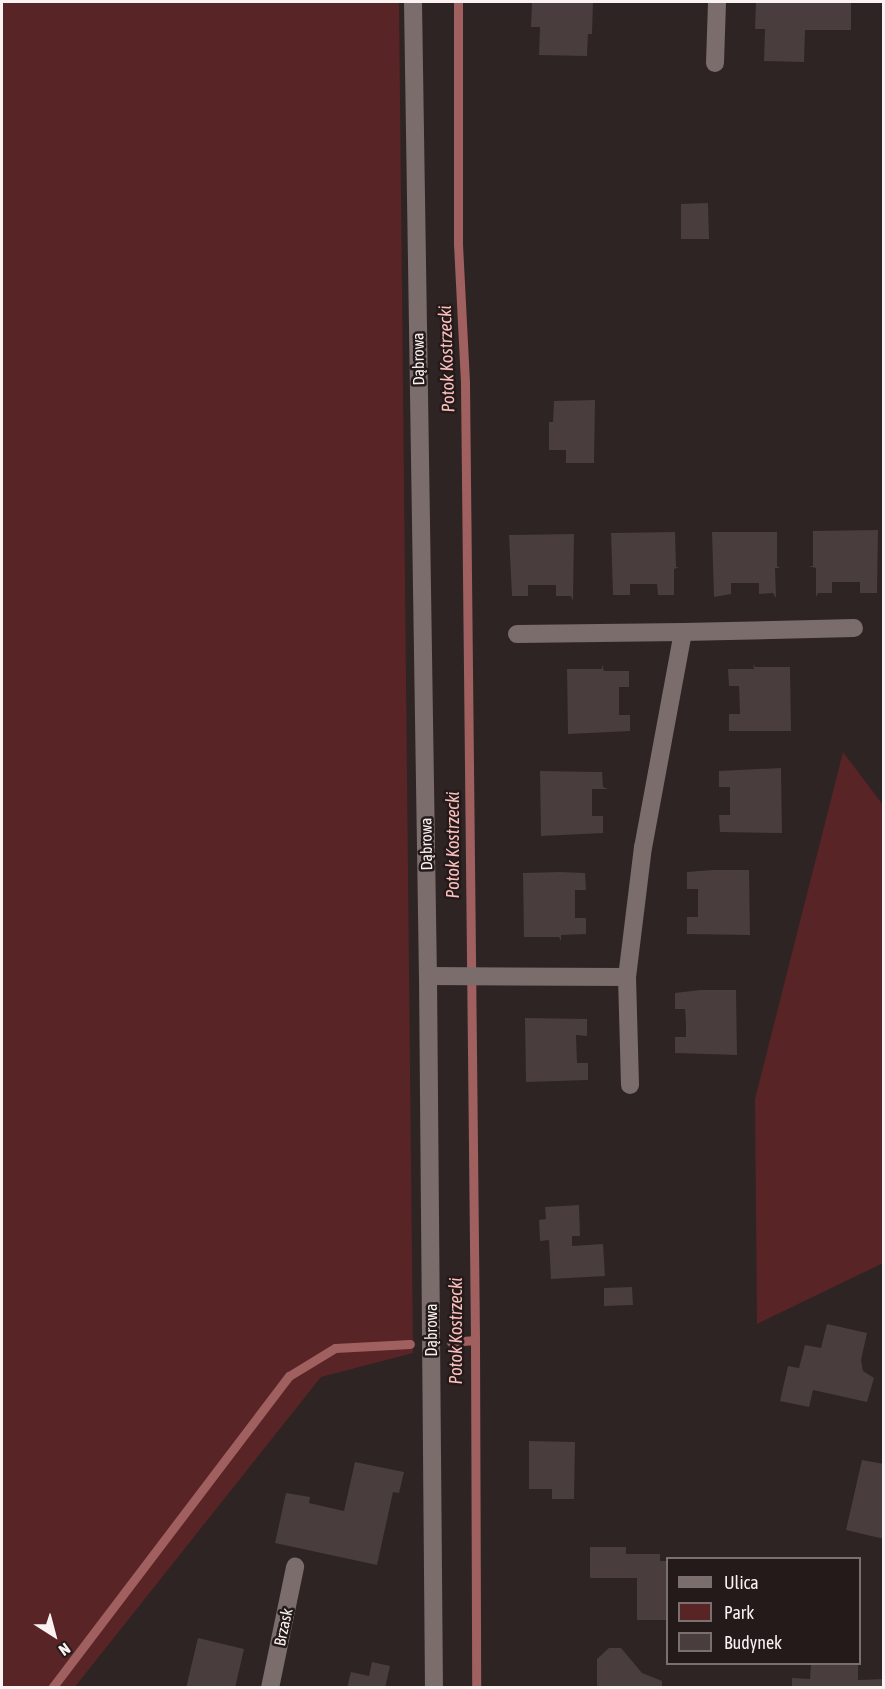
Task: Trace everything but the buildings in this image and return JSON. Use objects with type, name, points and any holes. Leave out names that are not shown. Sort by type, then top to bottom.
[{"type":"street","name":"Dąbrowa","points":[[413,2],[429,976],[434,1688]]},
{"type":"street","points":[[715,63],[717,2]]},
{"type":"street","points":[[517,634],[854,628]]},
{"type":"street","points":[[630,1085],[627,977],[643,847],[683,632]]},
{"type":"street","points":[[429,976],[450,978],[627,977]]},
{"type":"street","name":"Brzask","points":[[270,1688],[296,1567]]},
{"type":"green space","points":[[2,2],[399,2],[413,1353],[321,1377],[74,1688],[2,1687]]},
{"type":"green space","points":[[843,752],[883,805],[883,1263],[757,1324],[755,1099]]},
{"type":"waterway","name":"Potok Kostrzecki","points":[[458,2],[458,244],[465,384],[475,1340],[476,1688]]},
{"type":"waterway","points":[[451,1342],[475,1340]]},
{"type":"waterway","points":[[52,1688],[289,1376],[335,1348],[410,1344]]}]
